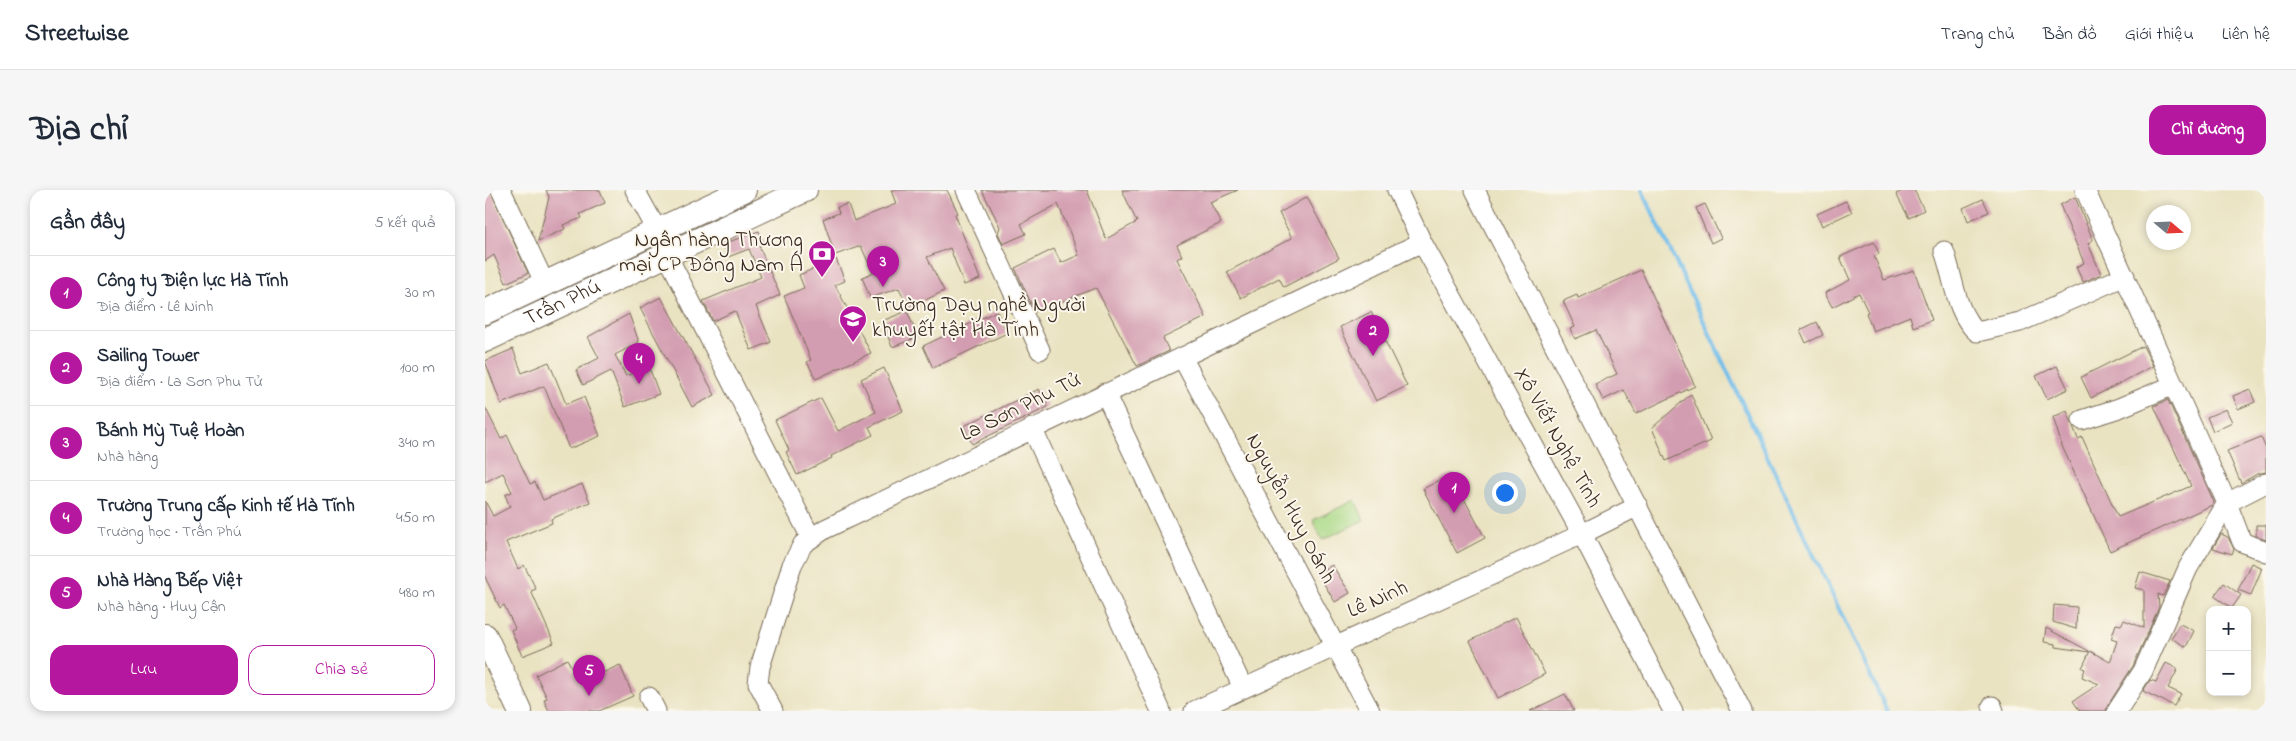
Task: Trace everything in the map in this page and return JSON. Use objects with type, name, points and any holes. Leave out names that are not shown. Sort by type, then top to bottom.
[{"type":"main road","name":"Trần Phú","points":[[485,312],[744,190]]},
{"type":"main road","name":"Trần Phú","points":[[485,340],[805,190]]},
{"type":"main road","points":[[485,636],[520,711]]},
{"type":"street","points":[[485,194],[494,190]]},
{"type":"street","points":[[501,190],[545,284]]},
{"type":"street","points":[[635,190],[657,230]]},
{"type":"street","points":[[966,190],[1040,350]]},
{"type":"street","name":"Xô Viết Nghệ Tĩnh","points":[[1397,190],[1422,242],[1582,534],[1673,711]]},
{"type":"street","name":"Xô Viết Nghệ Tĩnh","points":[[1475,190],[1741,711]]},
{"type":"street","points":[[2085,190],[2227,503],[2242,542],[2257,550],[2266,552]]},
{"type":"street","name":"La Sơn Phu Tử","points":[[773,711],[759,683],[760,667],[792,564],[803,544],[811,538],[825,529],[1032,428],[1422,242]]},
{"type":"street","points":[[1944,250],[1968,324],[1977,332],[2027,319],[2125,276]]},
{"type":"street","points":[[667,255],[811,538]]},
{"type":"street","name":"Nguyễn Huy Oánh","points":[[1182,357],[1370,711]]},
{"type":"street","points":[[2082,420],[2119,408],[2174,385]]},
{"type":"street","points":[[1105,394],[1243,688]]},
{"type":"street","points":[[1032,428],[1161,711]]},
{"type":"street","points":[[2117,711],[2143,671],[2188,568],[2227,503],[2266,483]]},
{"type":"street","name":"Lê Ninh","points":[[1194,711],[1582,534],[1638,506]]},
{"type":"green space","points":[[1355,500],[1364,520],[1322,540],[1313,520]]},
{"type":"building","points":[[485,190],[490,190],[528,273],[506,283],[494,255],[485,261]]},
{"type":"building","points":[[546,190],[600,190],[605,203],[580,214],[582,218],[563,225],[565,229],[538,241],[549,197]]},
{"type":"building","points":[[891,190],[947,190],[958,213],[955,214],[980,279],[964,285],[950,248],[927,257],[944,291],[909,308],[899,288],[870,298],[862,277],[873,273],[861,246],[835,255],[823,219],[839,213],[837,207],[848,204],[854,221],[896,204]]},
{"type":"building","points":[[982,190],[1087,190],[1106,239],[1137,222],[1122,190],[1238,190],[1210,202],[1221,223],[1177,245],[1182,256],[1177,259],[1206,317],[1163,338],[1169,351],[1137,366],[1096,288],[1035,312],[1015,268],[1054,249],[1061,263],[1079,255],[1058,204],[1021,224],[1026,234],[1003,244],[998,233],[1000,227]]},
{"type":"building","points":[[1904,190],[1914,190],[1924,210],[1909,218],[1896,194]]},
{"type":"building","points":[[1307,197],[1339,258],[1284,287],[1279,278],[1241,298],[1227,272],[1292,238],[1279,213]]},
{"type":"building","points":[[2075,197],[2093,240],[2088,243],[2101,274],[2083,282],[2076,267],[2084,263],[2060,205]]},
{"type":"building","points":[[1983,199],[1989,212],[1968,221],[1963,208]]},
{"type":"building","points":[[1846,201],[1852,212],[1822,226],[1817,214]]},
{"type":"building","points":[[1705,204],[1721,238],[1711,243],[1696,208]]},
{"type":"building","points":[[759,231],[764,244],[759,246],[780,295],[756,306],[771,342],[751,350],[735,311],[713,321],[703,301],[761,277],[749,249],[728,257],[723,244]]},
{"type":"building","points":[[1874,242],[1879,254],[1874,256],[1884,280],[1914,270],[1932,320],[1913,327],[1910,316],[1873,331],[1866,313],[1868,312],[1859,293],[1832,307],[1825,293],[1850,280],[1840,257]]},
{"type":"building","points":[[836,259],[845,281],[835,285],[871,353],[816,379],[807,362],[811,360],[784,296],[804,288],[799,275]]},
{"type":"building","points":[[1641,270],[1695,386],[1636,414],[1624,390],[1603,400],[1595,384],[1617,374],[1596,330],[1575,339],[1570,329],[1575,327],[1563,301],[1577,295],[1578,298]]},
{"type":"building","points":[[661,297],[715,395],[692,407],[640,308]]},
{"type":"building","points":[[907,311],[918,337],[892,347],[882,321]]},
{"type":"building","points":[[997,311],[1007,333],[933,368],[923,346]]},
{"type":"building","points":[[1371,312],[1407,386],[1376,401],[1340,327]]},
{"type":"building","points":[[629,314],[639,342],[615,355],[626,376],[649,367],[659,394],[625,407],[611,371],[583,385],[576,370],[599,358],[588,337]]},
{"type":"building","points":[[1817,322],[1823,335],[1806,343],[1800,330]]},
{"type":"building","points":[[2143,346],[2153,366],[2091,398],[2081,377]]},
{"type":"building","points":[[513,349],[522,373],[549,362],[566,404],[584,397],[600,436],[569,449],[544,386],[501,404],[485,361]]},
{"type":"building","points":[[2057,366],[2068,389],[2047,399],[2036,376]]},
{"type":"building","points":[[884,368],[903,411],[869,427],[873,435],[797,475],[786,452],[789,450],[775,420],[821,398],[838,431],[876,412],[861,379]]},
{"type":"building","points":[[1039,389],[1048,407],[972,444],[964,426]]},
{"type":"building","points":[[2250,389],[2255,402],[2238,409],[2233,396]]},
{"type":"building","points":[[1691,394],[1711,441],[1666,461],[1652,428]]},
{"type":"building","points":[[2168,400],[2214,502],[2212,505],[2110,551],[2062,446],[2053,417],[2067,411],[2078,439],[2082,437],[2118,517],[2191,486],[2154,406]]},
{"type":"building","points":[[485,407],[501,439],[507,435],[530,484],[535,482],[543,500],[582,484],[590,502],[551,519],[552,523],[506,542],[518,569],[524,565],[536,589],[531,591],[554,643],[522,656],[511,630],[515,628],[504,605],[500,608],[485,577],[485,501],[493,516],[510,507],[505,495],[512,492],[503,473],[485,482]]},
{"type":"building","points":[[2226,409],[2232,422],[2213,431],[2207,417]]},
{"type":"building","points":[[2261,437],[2266,449],[2266,472],[2257,474],[2241,483],[2227,451]]},
{"type":"building","points":[[1451,474],[1485,538],[1457,553],[1423,489]]},
{"type":"building","points":[[2256,525],[2266,525],[2266,540],[2256,536]]},
{"type":"building","points":[[2221,534],[2228,537],[2234,549],[2232,554],[2213,548]]},
{"type":"building","points":[[2251,563],[2262,568],[2251,595],[2238,590]]},
{"type":"building","points":[[1332,565],[1350,593],[1335,602],[1318,574]]},
{"type":"building","points":[[2140,572],[2170,581],[2163,596],[2158,594],[2159,607],[2133,666],[2106,711],[2080,711],[2073,701],[2099,684],[2082,677],[2085,669],[2082,668],[2090,651],[2110,662],[2117,641],[2111,639],[2116,624],[2121,625],[2124,620],[2144,628],[2144,590],[2135,588]]},
{"type":"building","points":[[2224,583],[2241,595],[2233,606],[2229,606],[2214,596]]},
{"type":"building","points":[[2054,605],[2077,607],[2076,629],[2053,622]]},
{"type":"building","points":[[1516,617],[1545,674],[1498,698],[1470,641]]},
{"type":"building","points":[[2180,624],[2194,631],[2186,647],[2171,638]]},
{"type":"building","points":[[2046,628],[2089,652],[2056,647],[2056,644],[2044,642]]},
{"type":"building","points":[[567,659],[580,683],[620,665],[633,696],[599,711],[549,711],[544,700],[547,698],[536,675]]},
{"type":"building","points":[[2166,663],[2178,669],[2168,688],[2181,694],[2174,706],[2143,691],[2150,680],[2156,682]]},
{"type":"building","points":[[1565,694],[1574,711],[1530,711]]},
{"type":"waterway","points":[[1642,190],[1887,711]]},
{"type":"place","name":"Ngân hàng Thương mại CP Đông Nam Á","points":[[822,278]]},
{"type":"place","name":"Bánh Mỳ Tuệ Hoàn","points":[[883,287]]},
{"type":"place","name":"Trường Dạy nghề Người khuyết tật Hà Tĩnh","points":[[853,343]]},
{"type":"place","name":"Sailing Tower","points":[[1373,356]]},
{"type":"place","name":"Trường Trung cấp Kinh tế Hà Tĩnh","points":[[639,384]]},
{"type":"place","name":"Công ty Điện lực Hà Tĩnh","points":[[1454,513]]},
{"type":"place","name":"Nhà Hàng Bếp Việt","points":[[589,696]]}]
